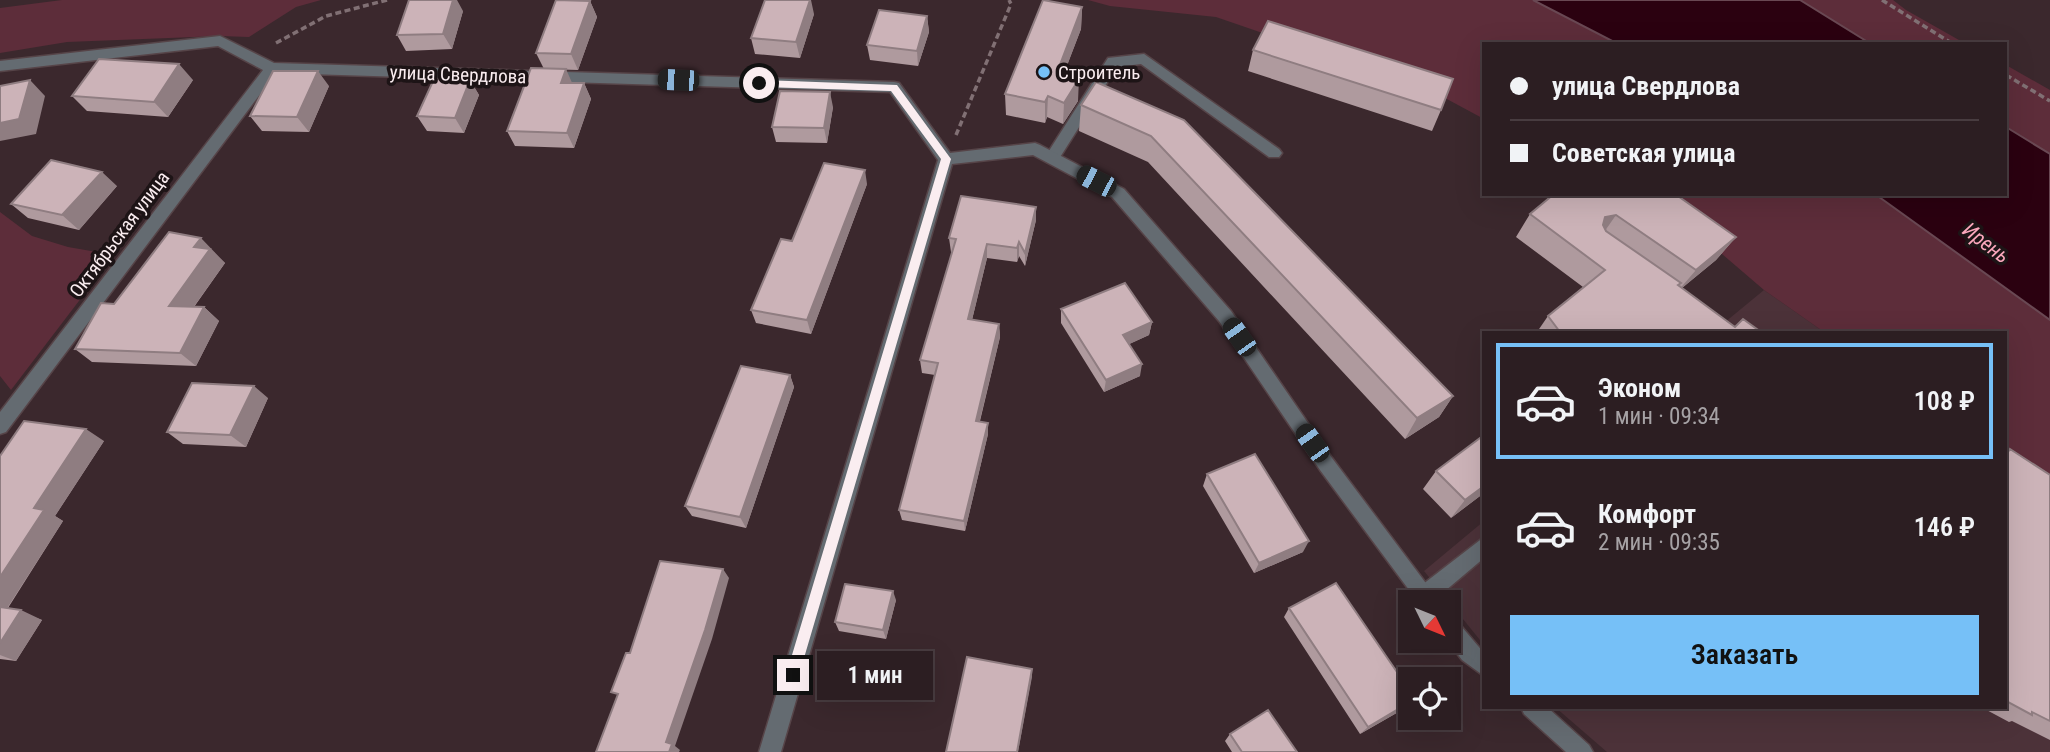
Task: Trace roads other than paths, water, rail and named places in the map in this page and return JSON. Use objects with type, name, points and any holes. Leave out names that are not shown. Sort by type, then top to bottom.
[{"type":"street","name":"улица Свердлова","points":[[0,66],[220,41],[272,68],[894,87],[946,159]]},
{"type":"street","points":[[1052,158],[1112,62],[1144,59],[1274,153]]},
{"type":"street","name":"Октябрьская улица","points":[[3,417],[272,68]]},
{"type":"street","points":[[769,752],[946,159],[1035,149],[1118,193],[1225,316],[1326,464],[1422,590]]},
{"type":"street","points":[[1437,590],[1482,548]]},
{"type":"street","points":[[1461,643],[1482,664]]},
{"type":"street","points":[[1533,709],[1582,752]]},
{"type":"water","points":[[1533,0],[1800,0],[1868,42],[1614,42]]},
{"type":"water","name":"Ирень","points":[[2007,128],[2050,154],[2050,320],[1878,196],[2007,196]]},
{"type":"place","name":"Строитель","points":[[1044,72]]}]
